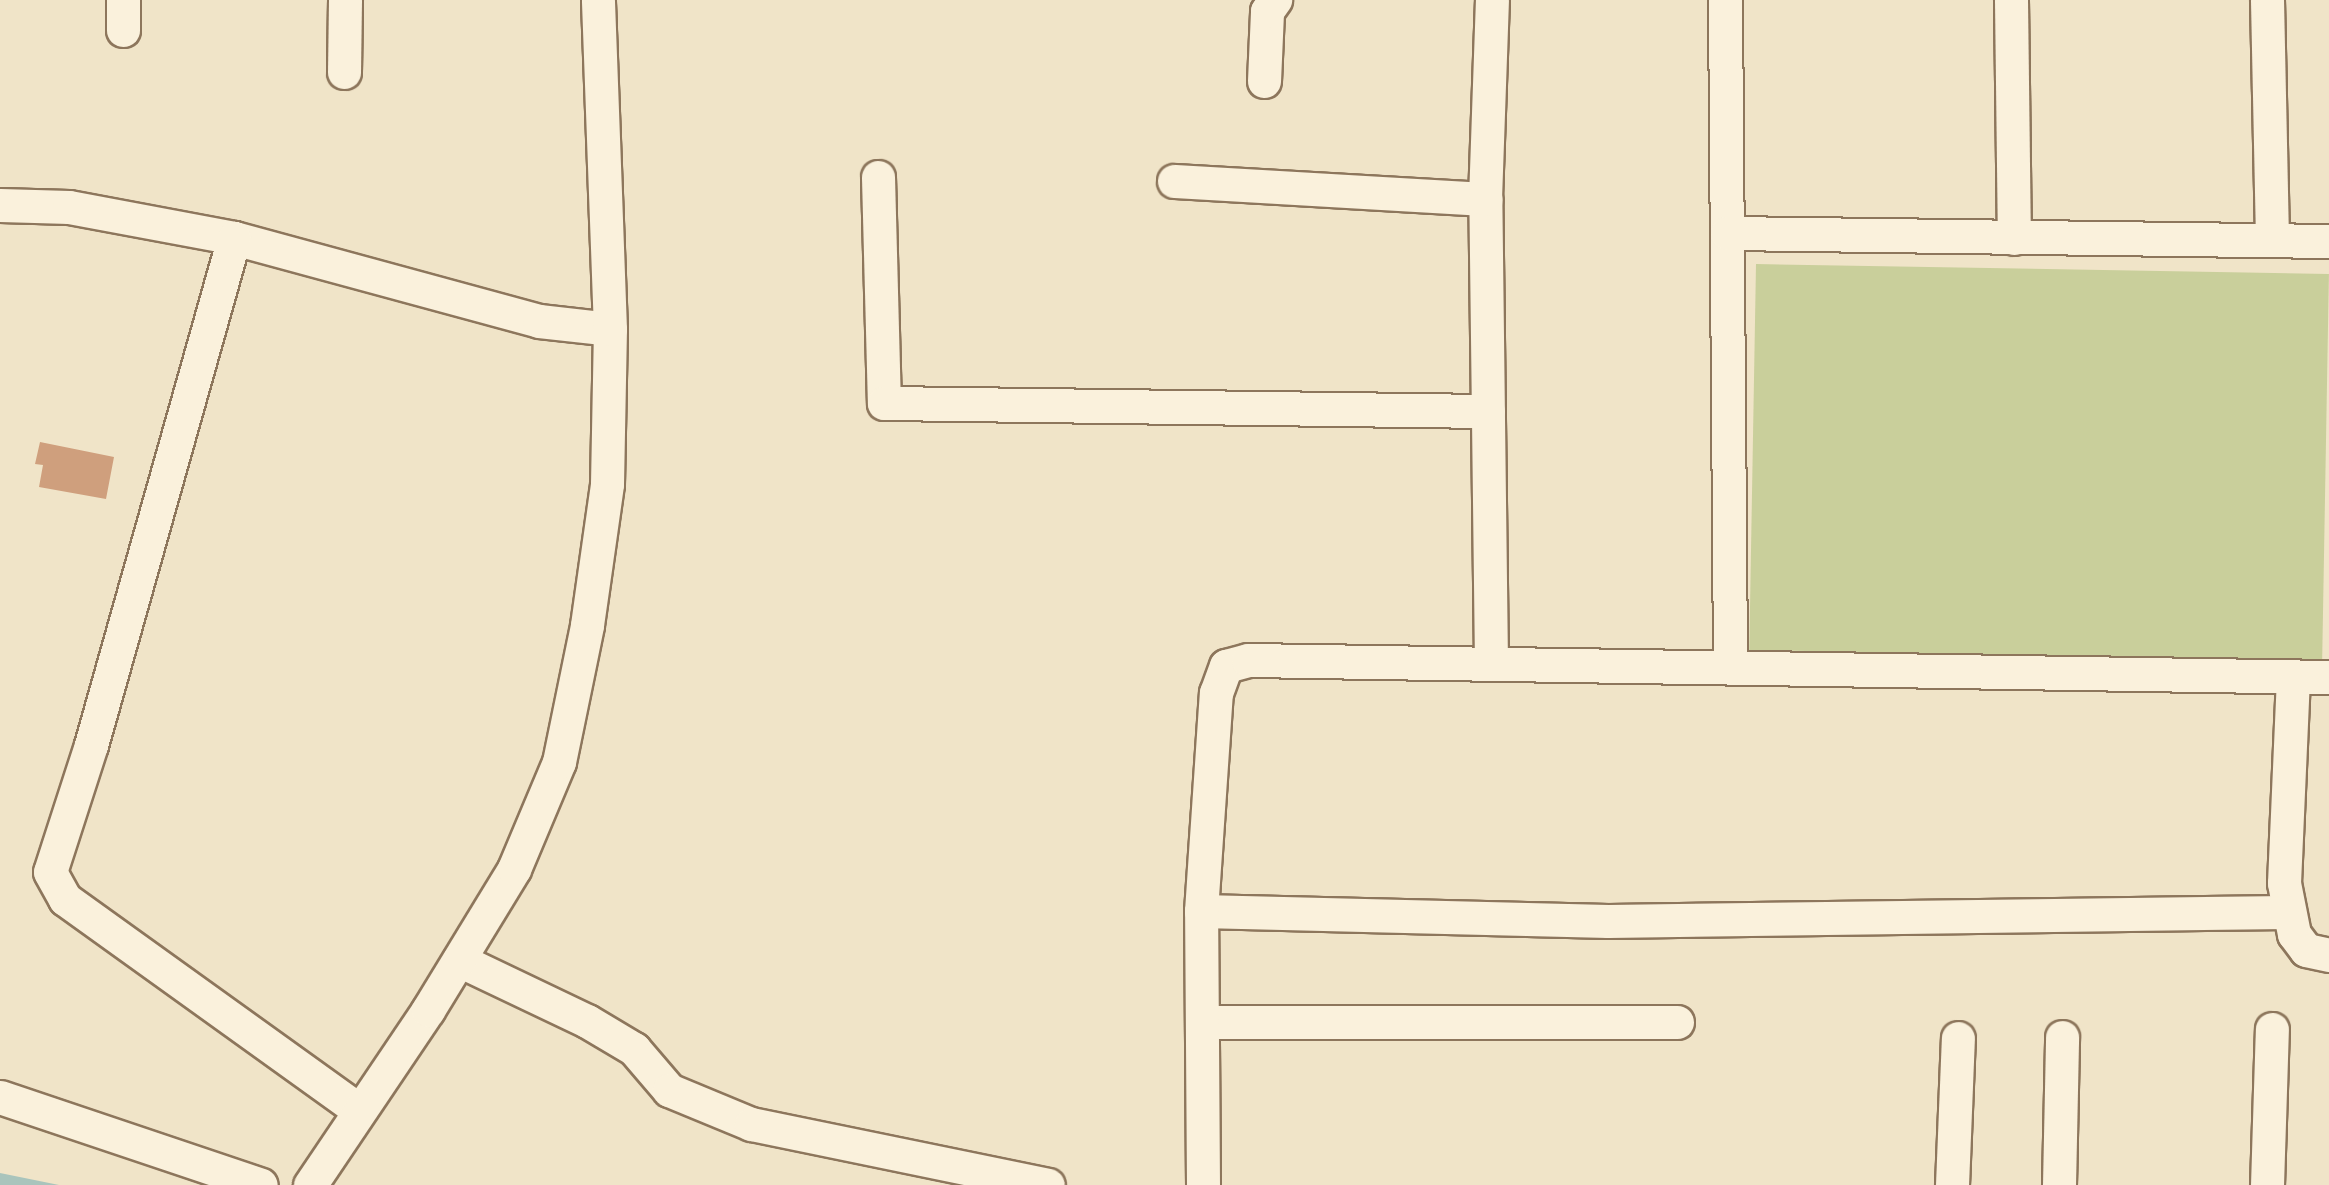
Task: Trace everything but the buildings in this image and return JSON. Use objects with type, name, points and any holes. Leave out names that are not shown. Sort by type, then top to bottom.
[{"type":"street","points":[[344,72],[345,0]]},
{"type":"street","points":[[310,1185],[459,960],[514,869],[559,762],[587,625],[607,484],[610,329],[598,0]]},
{"type":"street","points":[[1264,81],[1267,11],[1275,0]]},
{"type":"street","points":[[1490,664],[1485,199],[1492,0]]},
{"type":"street","points":[[1725,0],[1730,667]]},
{"type":"street","points":[[2011,0],[2014,238]]},
{"type":"street","points":[[2267,0],[2272,240]]},
{"type":"street","points":[[878,177],[884,403],[1488,411]]},
{"type":"street","points":[[1174,181],[1485,199]]},
{"type":"street","points":[[0,205],[69,207],[234,238],[539,321],[610,329]]},
{"type":"street","points":[[1727,233],[2329,241]]},
{"type":"street","points":[[234,238],[91,745],[50,872],[65,899],[359,1110]]},
{"type":"street","points":[[1203,1185],[1201,911],[1216,693],[1226,666],[1248,660],[2329,677]]},
{"type":"street","points":[[2293,677],[2284,883],[2287,912],[2294,934],[2306,950],[2329,955]]},
{"type":"street","points":[[1201,911],[1608,921],[2287,912]]},
{"type":"street","points":[[459,960],[587,1021],[634,1049],[669,1090],[751,1124],[1048,1185]]},
{"type":"street","points":[[1202,1022],[1677,1022]]},
{"type":"street","points":[[2267,1185],[2272,1029]]},
{"type":"street","points":[[2059,1185],[2062,1037]]},
{"type":"street","points":[[1952,1185],[1958,1038]]},
{"type":"street","points":[[0,1097],[261,1185]]},
{"type":"green space","points":[[1756,264],[2329,274],[2322,660],[1749,650]]},
{"type":"water","points":[[0,1173],[59,1185],[0,1185]]}]
